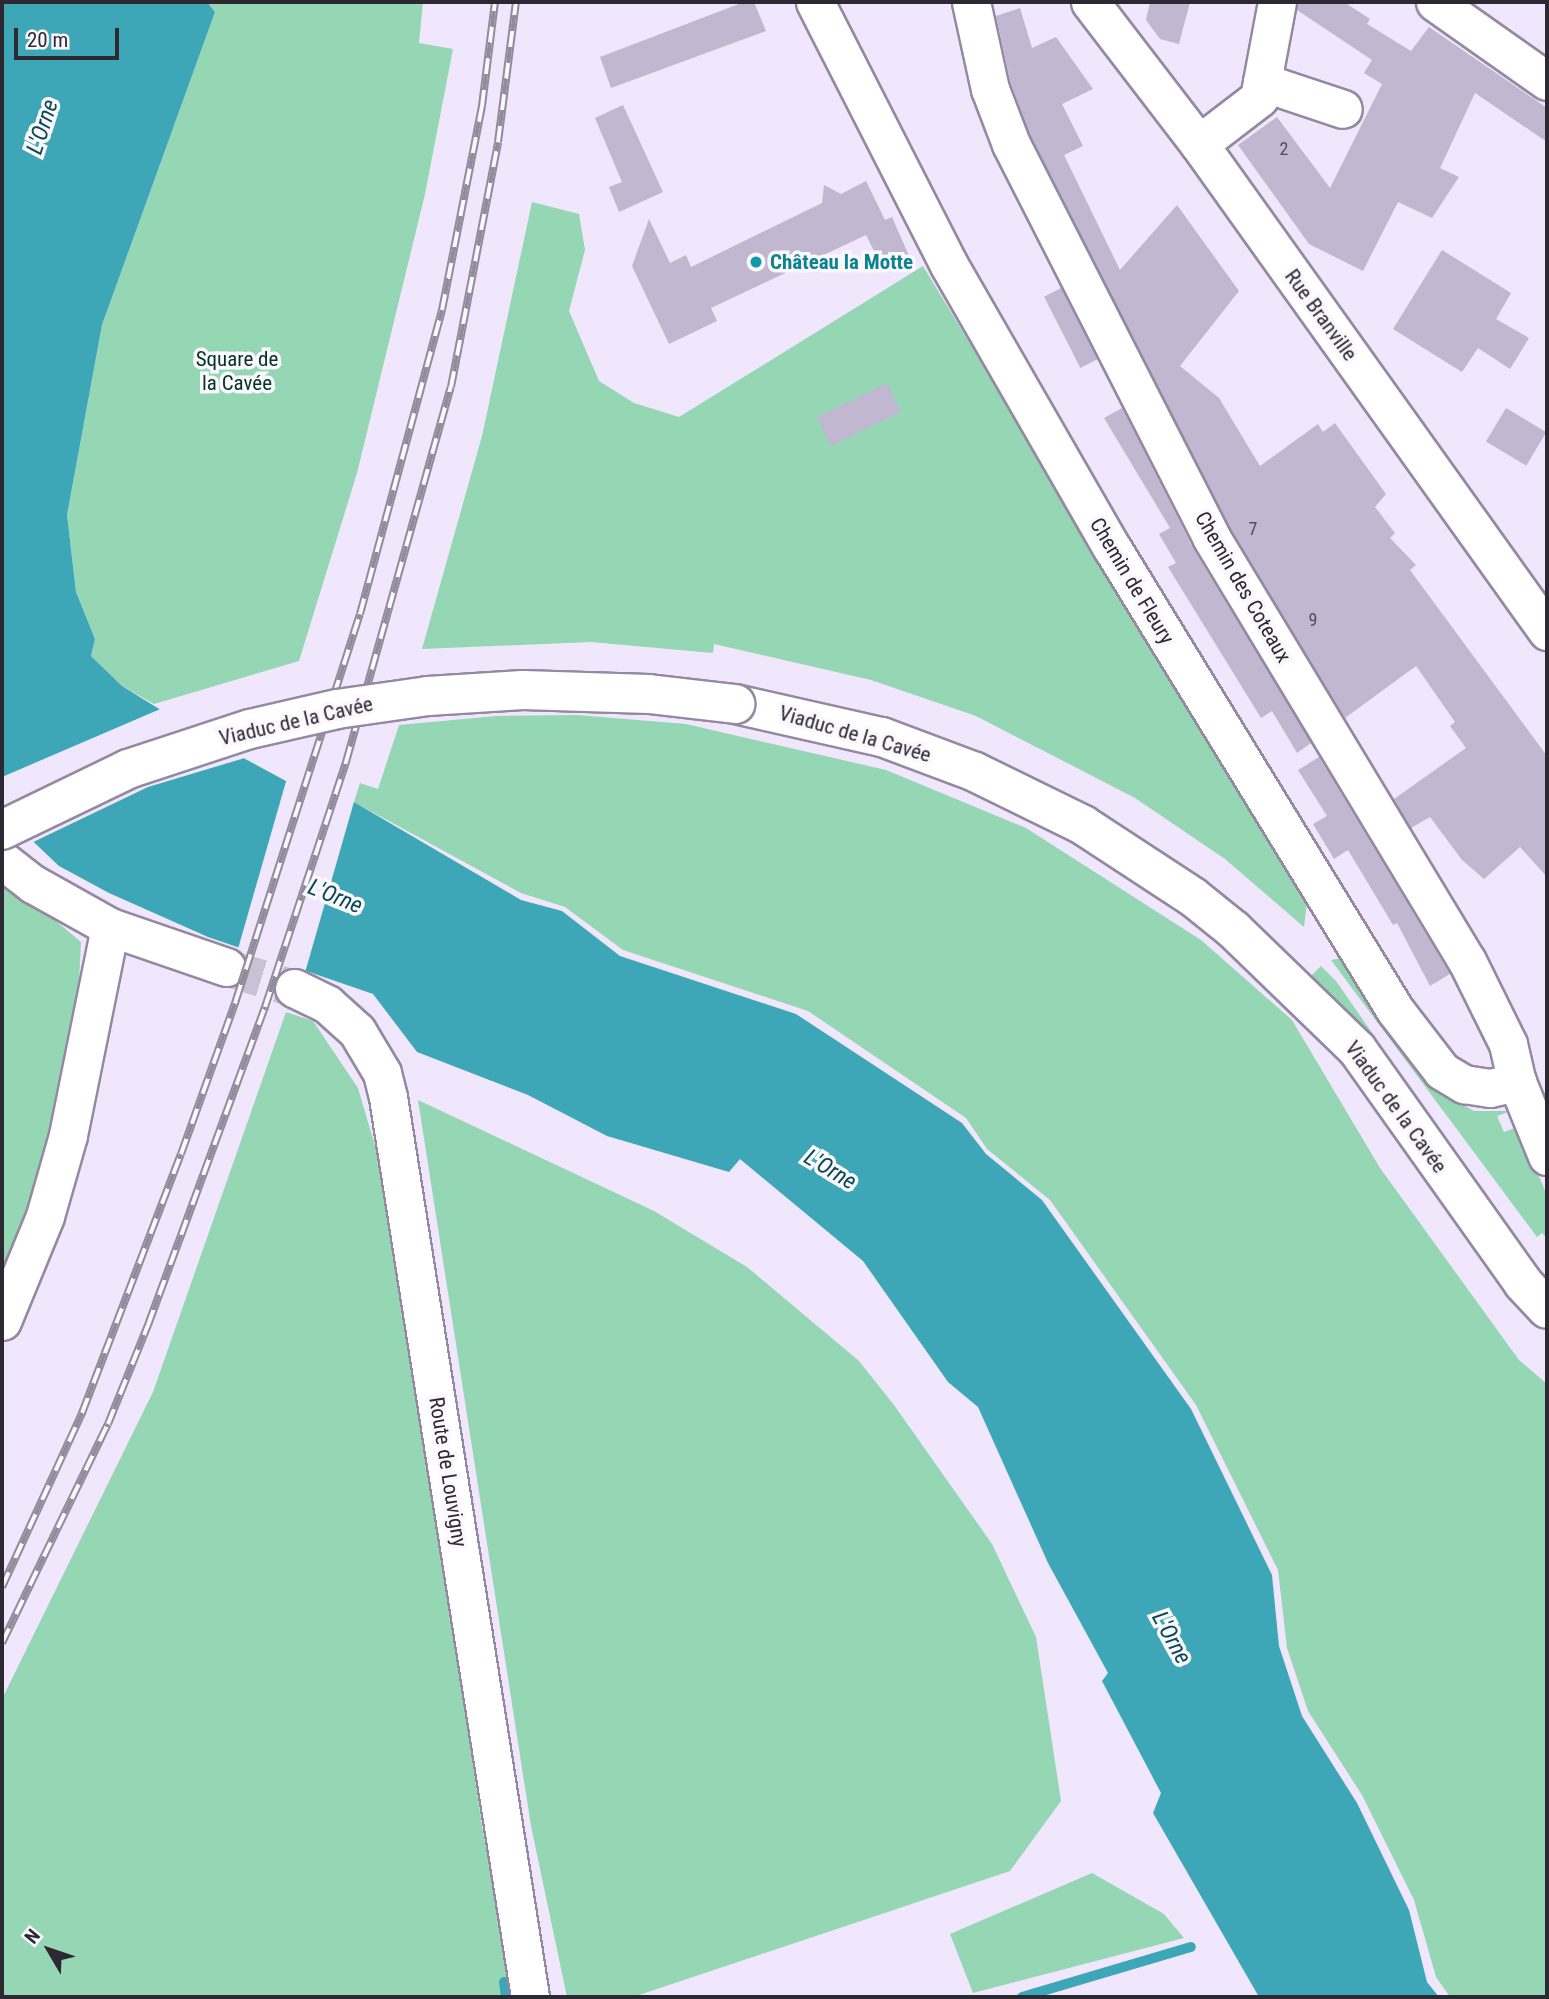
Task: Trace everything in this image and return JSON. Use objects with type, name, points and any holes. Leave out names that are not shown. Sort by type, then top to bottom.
[{"type":"main road","name":"Viaduc de la Cavée","points":[[2,830],[128,769],[250,729],[337,709],[453,693],[550,689],[649,694],[735,704],[882,737],[975,772],[1083,825],[1193,897],[1234,930],[1357,1049],[1522,1283],[1547,1308]]},
{"type":"street","name":"Chemin de Fleury","points":[[815,2],[969,300],[1162,632],[1395,1010],[1442,1071],[1464,1084],[1490,1088],[1517,1082]]},
{"type":"street","name":"Chemin des Coteaux","points":[[971,2],[990,89],[1011,144],[1211,537],[1467,961],[1508,1044],[1517,1082],[1547,1156]]},
{"type":"street","name":"Rue Branville","points":[[1090,2],[1199,144],[1547,631]]},
{"type":"street","points":[[1199,144],[1259,97],[1277,2]]},
{"type":"street","points":[[1436,2],[1547,81]]},
{"type":"street","points":[[1262,82],[1342,109]]},
{"type":"street","points":[[2,860],[33,884],[110,927],[226,967]]},
{"type":"street","points":[[2,1321],[45,1216],[68,1135],[110,927]]},
{"type":"street","name":"Route de Louvigny","points":[[294,989],[344,1016],[371,1050],[385,1085],[530,1997]]},
{"type":"green space","name":"Square de la Cavée","points":[[207,2],[423,2],[419,43],[453,49],[425,194],[357,473],[299,661],[154,704],[122,686],[91,656],[95,639],[76,592],[67,515],[102,325],[215,12]]},
{"type":"green space","points":[[532,202],[579,214],[585,250],[569,311],[599,381],[634,403],[679,417],[923,266],[1307,902],[1304,927],[1225,859],[1135,798],[976,716],[871,680],[714,644],[713,653],[591,642],[422,649],[482,436]]},
{"type":"green space","points":[[577,715],[686,724],[886,770],[1026,828],[1201,940],[1292,1020],[1380,1168],[1519,1360],[1547,1384],[1547,1997],[1450,1997],[1436,1977],[1414,1900],[1362,1795],[1308,1711],[1287,1648],[1278,1570],[1196,1405],[1050,1200],[987,1149],[966,1118],[808,1011],[623,950],[565,907],[521,893],[354,802],[360,783],[378,789],[399,725],[496,716]]},
{"type":"green space","points":[[2,876],[81,942],[78,1002],[45,1176],[2,1295]]},
{"type":"green space","points":[[1346,957],[1440,1091],[1474,1111],[1511,1111],[1497,1116],[1504,1132],[1518,1127],[1547,1195],[1547,1238],[1542,1233],[1537,1237],[1331,960]]},
{"type":"green space","points":[[1321,966],[1336,981],[1382,1047],[1310,977]]},
{"type":"green space","points":[[286,1012],[313,1021],[358,1088],[390,1197],[482,1826],[514,1997],[2,1997],[2,1699],[153,1392]]},
{"type":"green space","points":[[418,1100],[654,1211],[747,1267],[859,1361],[894,1405],[992,1544],[1036,1637],[1061,1801],[1010,1871],[633,1997],[567,1997],[531,1826]]},
{"type":"green space","points":[[1092,1873],[1164,1914],[1184,1938],[973,1993],[950,1934]]},
{"type":"water","name":"L'Orne","points":[[2,2],[207,2],[215,12],[102,325],[67,515],[76,592],[95,639],[91,656],[122,686],[203,736],[286,781],[354,802],[521,900],[562,911],[620,956],[796,1014],[962,1123],[986,1154],[1042,1200],[1191,1409],[1272,1575],[1279,1646],[1302,1716],[1357,1803],[1409,1910],[1427,1982],[1439,1997],[1259,1997],[1153,1813],[1161,1793],[1102,1681],[1108,1673],[1048,1563],[978,1407],[948,1382],[863,1261],[740,1159],[729,1172],[607,1136],[528,1095],[417,1052],[373,994],[208,937],[109,893],[59,866],[2,812]]},
{"type":"pier","points":[[165,707],[248,757],[148,787],[27,845],[2,818],[2,777]]},
{"type":"pier","points":[[287,778],[355,798],[306,971],[237,951]]},
{"type":"building","points":[[744,2],[754,2],[766,31],[611,88],[600,57]]},
{"type":"building","points":[[1150,2],[1190,2],[1179,44],[1160,39],[1146,20]]},
{"type":"building","points":[[1297,2],[1344,2],[1370,19],[1367,24],[1411,51],[1429,27],[1547,108],[1547,142],[1475,93],[1440,168],[1459,177],[1432,218],[1398,202],[1363,271],[1309,244],[1238,145],[1277,117],[1330,188],[1382,84],[1364,73],[1372,60],[1297,10]]},
{"type":"building","points":[[1020,8],[1032,48],[1056,37],[1093,89],[1062,104],[1083,146],[1064,155],[1120,270],[1177,205],[1239,291],[1180,366],[1219,398],[1260,466],[1318,424],[1323,432],[1335,423],[1386,494],[1375,507],[1395,533],[1390,538],[1416,565],[1410,570],[1547,756],[1547,877],[1520,847],[1484,879],[1462,860],[1430,817],[1411,828],[1394,799],[1466,748],[1450,726],[1455,722],[1416,666],[1345,718],[1229,527],[1030,135],[1011,84],[996,16]]},
{"type":"building","points":[[623,105],[663,192],[619,212],[609,187],[622,182],[595,118]]},
{"type":"building","name":"Château la Motte","points":[[866,181],[885,220],[892,217],[910,258],[883,269],[866,235],[711,308],[717,321],[669,344],[632,266],[649,219],[670,263],[686,255],[691,267],[822,203],[824,185],[841,194]]},
{"type":"building","points":[[1442,250],[1511,293],[1496,319],[1529,338],[1510,369],[1478,348],[1462,372],[1393,329]]},
{"type":"building","points":[[1061,288],[1097,359],[1080,368],[1044,297]]},
{"type":"building","points":[[887,383],[901,412],[831,446],[817,417]]},
{"type":"building","points":[[1122,408],[1193,548],[1311,743],[1297,753],[1272,711],[1261,718],[1168,567],[1176,563],[1159,534],[1170,528],[1104,418]]},
{"type":"building","points":[[1506,408],[1546,432],[1526,466],[1486,441]]},
{"type":"building","points":[[1319,757],[1450,974],[1430,986],[1397,923],[1393,925],[1348,850],[1334,859],[1313,824],[1327,816],[1298,770]]},
{"type":"waterway","points":[[1022,1997],[1191,1947]]},
{"type":"waterway","points":[[504,1982],[506,1997]]},
{"type":"tunnel","points":[[226,967],[294,988]]},
{"type":"railway","points":[[2,1587],[82,1413],[181,1154],[236,1000],[360,614],[442,310],[482,106],[495,2]]},
{"type":"railway","points":[[2,1643],[108,1424],[148,1325],[265,1007],[346,762],[451,387],[498,142],[516,2]]},
{"type":"place","name":"Château la Motte","points":[[756,262]]}]
